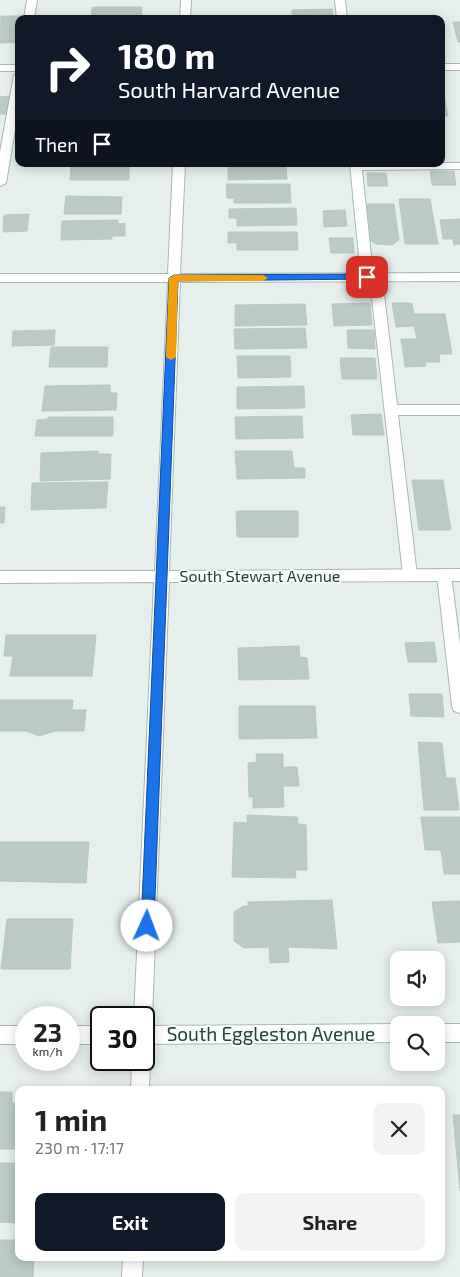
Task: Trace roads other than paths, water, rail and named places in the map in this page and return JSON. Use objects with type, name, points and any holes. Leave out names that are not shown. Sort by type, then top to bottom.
[{"type":"street","points":[[30,15],[32,0]]},
{"type":"street","points":[[185,15],[186,0]]},
{"type":"street","points":[[340,0],[342,15]]},
{"type":"street","points":[[445,67],[460,67]]},
{"type":"street","points":[[0,68],[15,68]]},
{"type":"street","points":[[0,183],[15,96]]},
{"type":"street","points":[[445,166],[460,166]]},
{"type":"street","points":[[144,1006],[179,167]]},
{"type":"street","points":[[356,167],[392,410],[410,575]]},
{"type":"street","points":[[0,278],[460,277]]},
{"type":"street","points":[[392,410],[460,410]]},
{"type":"street","points":[[444,575],[460,706]]},
{"type":"street","name":"South Stewart Avenue","points":[[0,577],[460,575]]},
{"type":"street","name":"South Eggleston Avenue","points":[[155,1035],[390,1033]]},
{"type":"street","points":[[445,1033],[460,1033]]},
{"type":"street","points":[[0,1036],[15,1035]]},
{"type":"street","points":[[140,1086],[141,1071]]},
{"type":"street","points":[[132,1277],[133,1261]]}]
